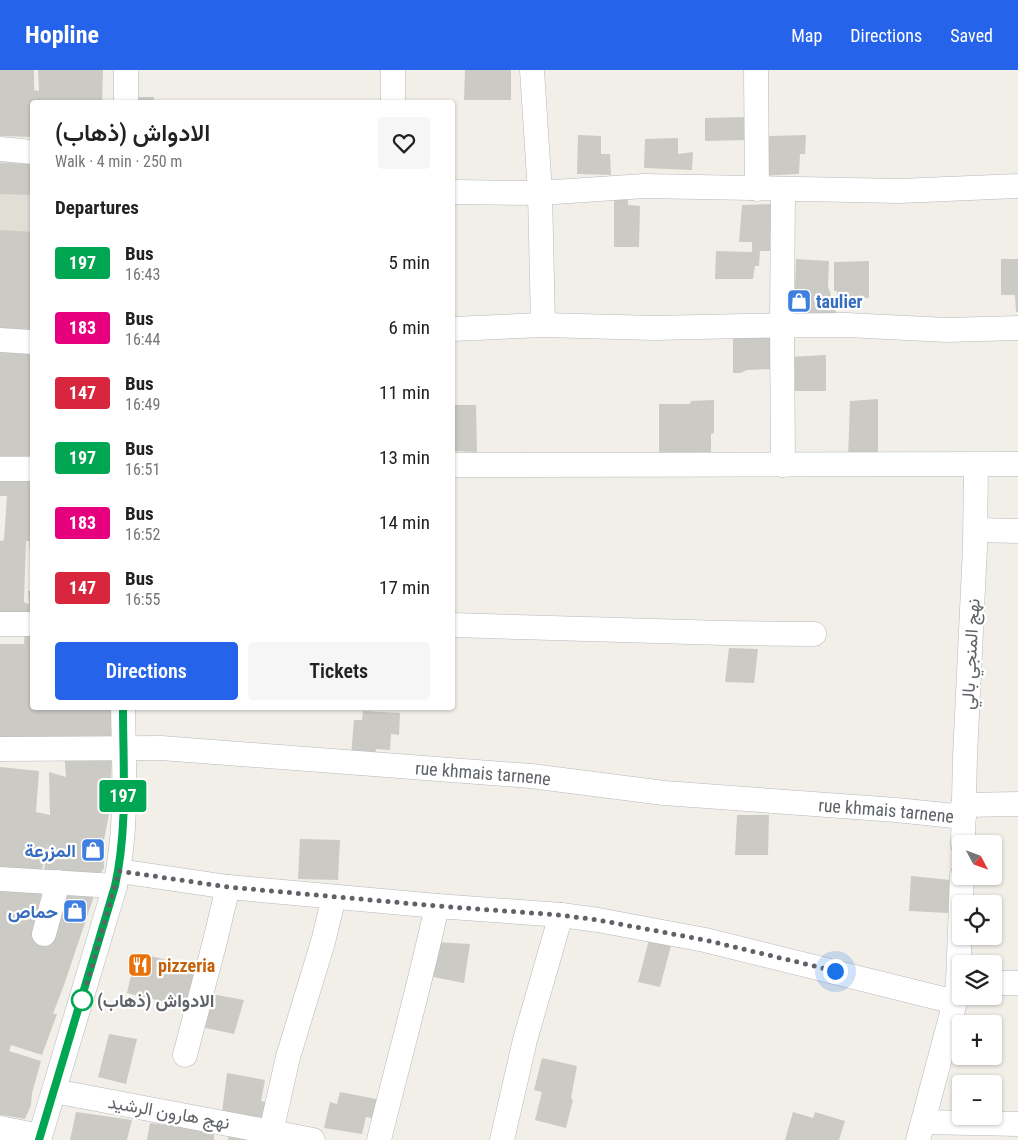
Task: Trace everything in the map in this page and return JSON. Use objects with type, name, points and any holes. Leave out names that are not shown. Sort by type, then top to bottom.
[{"type":"street","points":[[126,70],[126,100]]},
{"type":"street","points":[[393,70],[393,100]]},
{"type":"street","points":[[532,70],[540,193],[543,325]]},
{"type":"street","points":[[756,70],[757,189]]},
{"type":"street","points":[[0,149],[30,152]]},
{"type":"street","points":[[455,192],[540,193],[644,186],[899,190],[1018,186]]},
{"type":"street","points":[[783,189],[783,465]]},
{"type":"street","points":[[455,328],[543,325],[654,328],[846,325],[947,330],[1018,328]]},
{"type":"street","points":[[0,340],[30,342]]},
{"type":"street","points":[[455,465],[1018,464]]},
{"type":"street","name":"نهج المنجي بالي","points":[[963,835],[976,530],[976,465]]},
{"type":"street","points":[[0,469],[30,469]]},
{"type":"street","points":[[976,530],[1018,531]]},
{"type":"street","points":[[0,624],[30,624]]},
{"type":"street","points":[[455,625],[814,634]]},
{"type":"street","points":[[0,1128],[40,1138],[117,878],[124,826],[123,710]]},
{"type":"street","name":"rue khmais tarnene","points":[[0,749],[161,748],[532,776],[664,793],[896,810],[964,811],[1018,804]]},
{"type":"street","points":[[0,879],[58,882],[117,878],[560,915],[598,920],[952,988]]},
{"type":"street","points":[[44,934],[58,882]]},
{"type":"street","points":[[959,955],[962,885]]},
{"type":"street","points":[[185,1056],[210,964],[228,887]]},
{"type":"street","points":[[271,1132],[288,1057],[323,942],[334,897]]},
{"type":"street","points":[[378,1140],[425,964],[437,906]]},
{"type":"street","points":[[502,1140],[525,1040],[560,915]]},
{"type":"street","points":[[1002,983],[1018,983]]},
{"type":"street","points":[[954,1005],[921,1131],[1018,1124]]},
{"type":"street","name":"نهج هارون الرشيد","points":[[54,1091],[224,1131],[271,1132],[313,1140]]},
{"type":"shaded area","points":[[0,157],[30,157],[30,261],[0,260]]},
{"type":"building","points":[[0,70],[34,70],[34,90],[39,91],[38,70],[103,70],[102,100],[30,100],[30,137],[0,136]]},
{"type":"building","points":[[465,70],[511,70],[511,100],[464,100]]},
{"type":"building","points":[[133,97],[154,97],[154,100],[133,100]]},
{"type":"building","points":[[746,117],[746,140],[705,141],[705,118]]},
{"type":"building","points":[[578,135],[601,136],[601,154],[610,154],[611,175],[577,174]]},
{"type":"building","points":[[806,135],[805,154],[800,154],[799,174],[760,176],[761,150],[769,150],[769,136]]},
{"type":"building","points":[[678,138],[678,154],[693,152],[692,170],[644,168],[645,139]]},
{"type":"building","points":[[0,163],[30,164],[30,195],[0,194]]},
{"type":"building","points":[[614,192],[628,193],[628,205],[640,206],[639,247],[614,247]]},
{"type":"building","points":[[772,204],[771,251],[760,251],[759,266],[755,266],[753,279],[715,279],[716,251],[752,252],[752,242],[739,242],[742,205]]},
{"type":"building","points":[[0,230],[30,232],[30,332],[0,328]]},
{"type":"building","points":[[796,259],[829,261],[828,286],[837,315],[794,318]]},
{"type":"building","points":[[1001,259],[1018,259],[1018,312],[1016,312],[1015,295],[1001,295]]},
{"type":"building","points":[[869,261],[869,298],[859,297],[858,304],[837,304],[837,291],[834,291],[834,262]]},
{"type":"building","points":[[773,329],[773,369],[747,370],[733,373],[733,331]]},
{"type":"building","points":[[0,347],[30,348],[30,456],[0,456]]},
{"type":"building","points":[[826,355],[826,391],[788,391],[788,357]]},
{"type":"building","points":[[878,399],[878,457],[848,458],[850,401]]},
{"type":"building","points":[[714,400],[714,433],[711,434],[711,452],[659,453],[659,404],[690,404],[691,401]]},
{"type":"building","points":[[455,405],[476,405],[477,452],[455,451]]},
{"type":"building","points":[[30,475],[30,554],[29,541],[26,541],[24,602],[29,604],[28,591],[30,591],[30,615],[0,614],[0,541],[4,540],[7,496],[0,496],[0,477]]},
{"type":"building","points":[[25,630],[30,630],[30,710],[111,710],[112,740],[0,740],[0,644],[24,644]]},
{"type":"building","points":[[729,648],[758,649],[754,683],[725,682]]},
{"type":"building","points":[[363,711],[400,713],[399,735],[391,734],[390,750],[376,749],[375,757],[351,756],[354,720],[362,720]]},
{"type":"building","points":[[64,752],[112,754],[109,814],[103,845],[104,868],[96,879],[44,872],[47,843],[42,870],[0,868],[0,767],[39,771],[36,812],[50,815],[49,772],[66,777]]},
{"type":"building","points":[[737,815],[769,815],[768,855],[735,855]]},
{"type":"building","points":[[300,839],[340,840],[338,880],[298,879]]},
{"type":"building","points":[[911,876],[950,880],[948,913],[909,911]]},
{"type":"building","points":[[0,886],[61,892],[95,893],[53,1014],[57,1014],[42,1055],[11,1045],[9,1051],[41,1061],[32,1093],[31,1105],[25,1119],[0,1115]]},
{"type":"building","points":[[650,936],[672,942],[660,987],[638,982]]},
{"type":"building","points":[[435,942],[470,944],[464,983],[428,976]]},
{"type":"building","points":[[136,953],[200,967],[190,1008],[127,993]]},
{"type":"building","points":[[206,993],[244,1000],[234,1034],[197,1026]]},
{"type":"building","points":[[109,1034],[137,1039],[126,1084],[98,1077]]},
{"type":"building","points":[[542,1058],[577,1066],[571,1098],[573,1100],[566,1128],[535,1120],[542,1092],[534,1090]]},
{"type":"building","points":[[227,1073],[265,1080],[261,1101],[269,1103],[264,1120],[222,1112]]},
{"type":"building","points":[[340,1092],[381,1100],[377,1119],[366,1117],[362,1134],[324,1128],[330,1102],[337,1104]]},
{"type":"building","points":[[76,1112],[132,1120],[127,1140],[70,1140]]},
{"type":"building","points":[[793,1112],[813,1118],[815,1112],[845,1121],[839,1140],[785,1140]]},
{"type":"building","points":[[150,1123],[185,1127],[214,1134],[214,1140],[147,1140]]},
{"type":"building","points":[[229,1132],[278,1140],[228,1140]]},
{"type":"bus line","name":"197","points":[[39,1140],[119,871],[124,826],[123,710]]},
{"type":"place","name":"taulier","points":[[799,301]]},
{"type":"place","name":"المزرعة","points":[[93,850]]},
{"type":"place","name":"حماص","points":[[75,911]]},
{"type":"place","name":"pizzeria","points":[[140,965]]},
{"type":"place","name":"الادواش (ذهاب)","points":[[82,1000]]},
{"type":"route","points":[[82,1000],[119,871],[228,887],[560,915],[598,920],[705,940],[835,971]]}]
